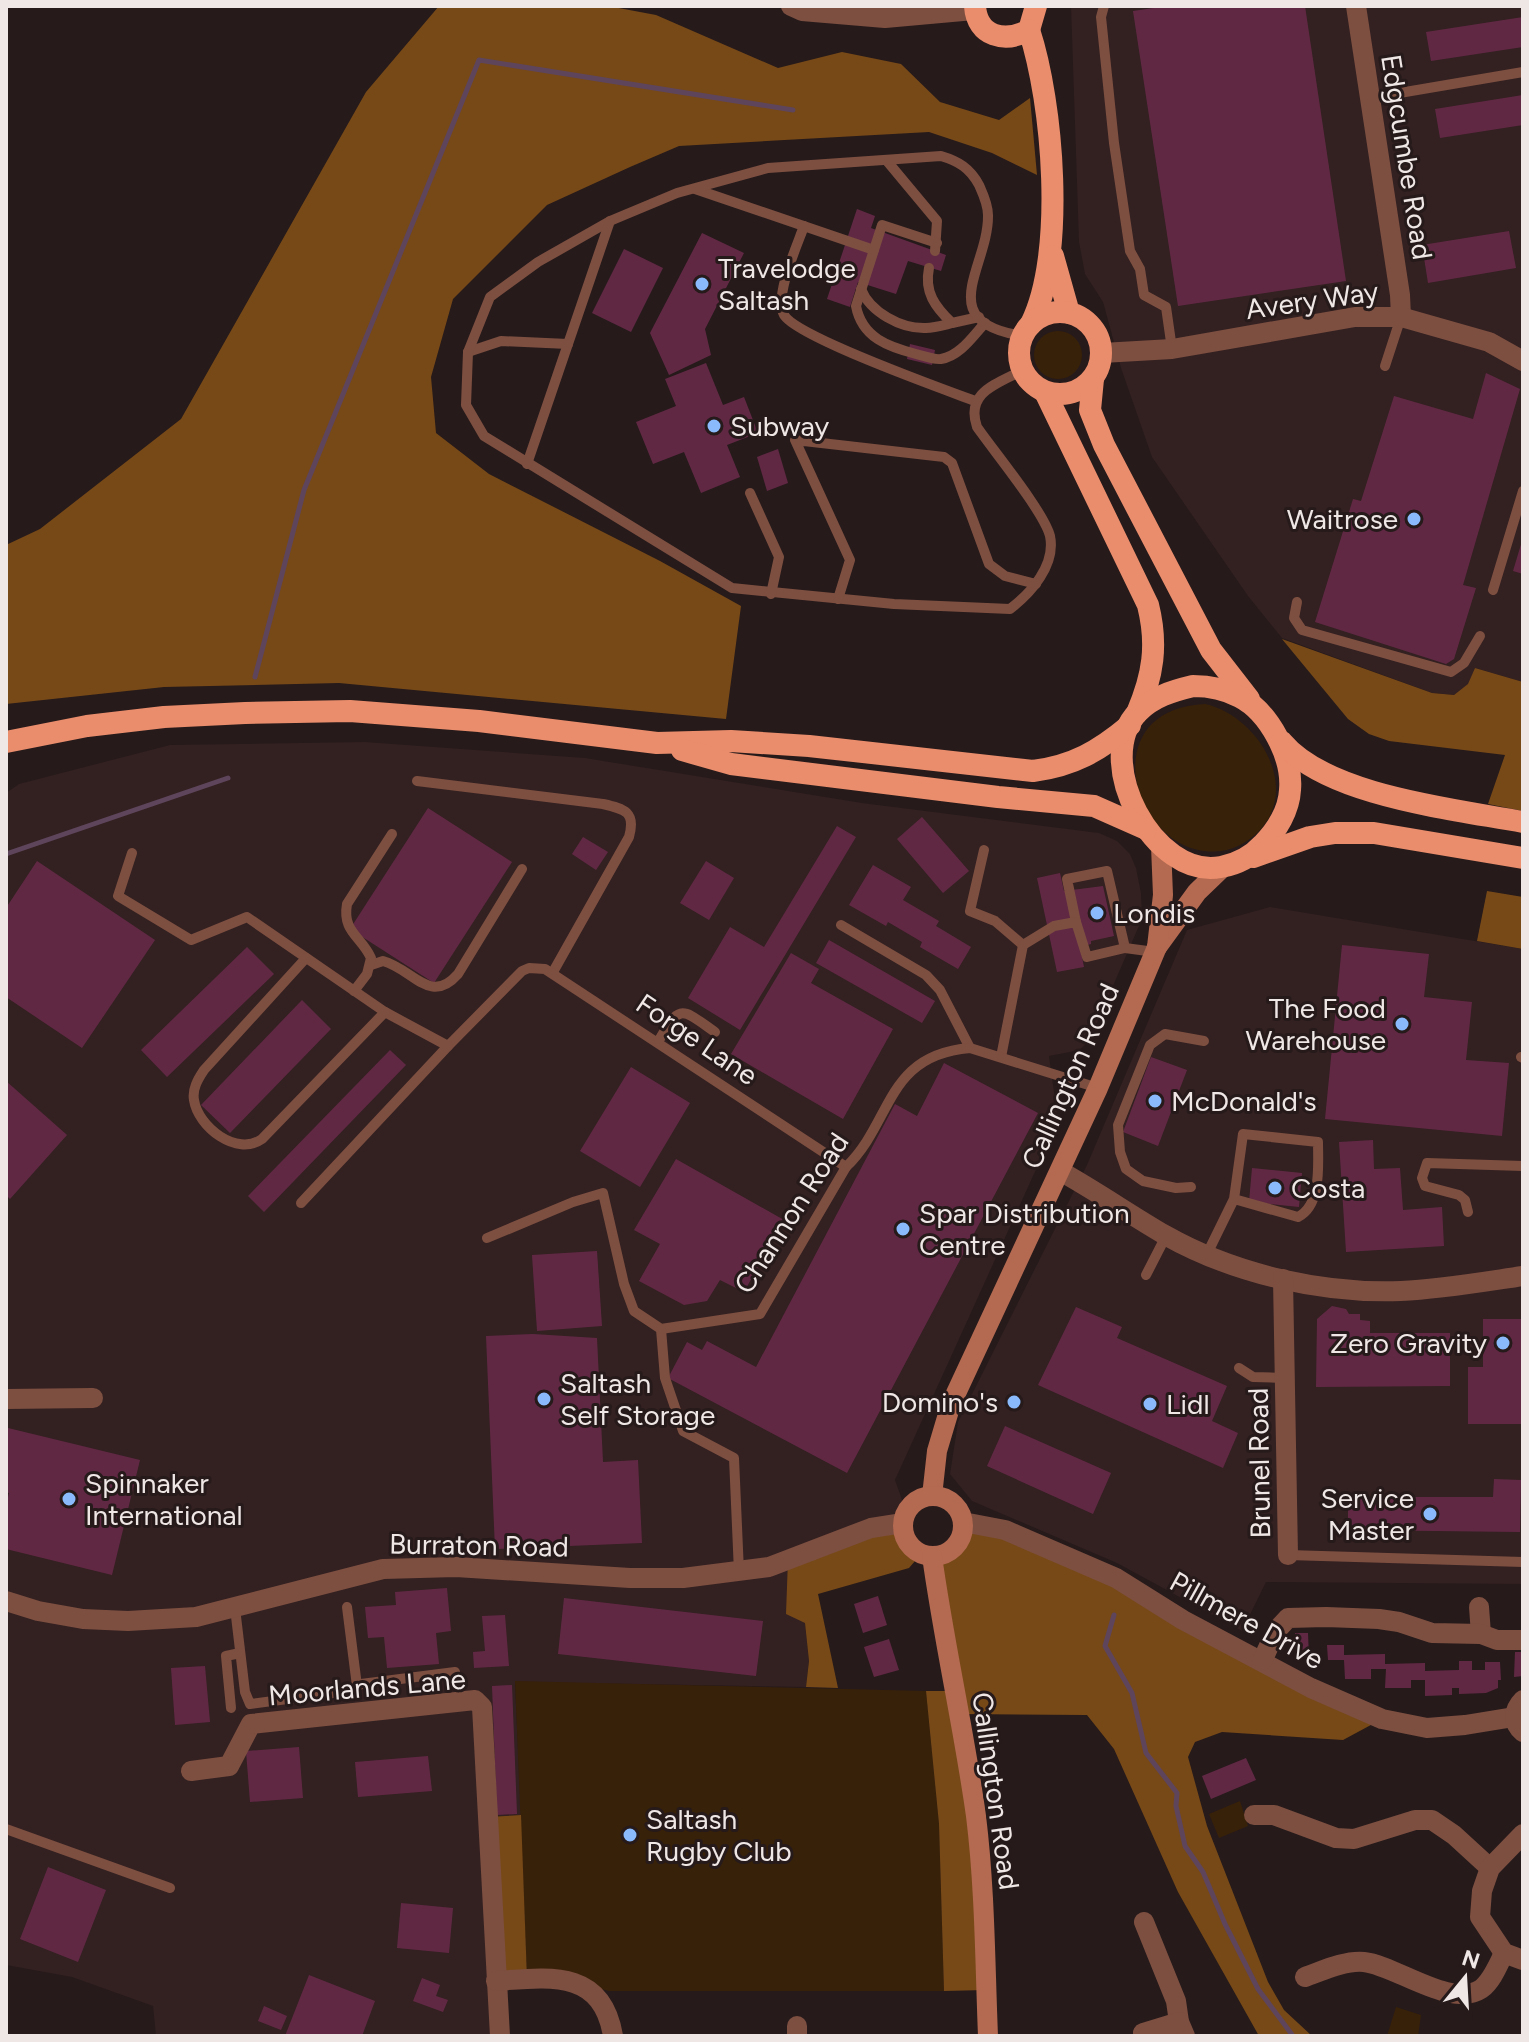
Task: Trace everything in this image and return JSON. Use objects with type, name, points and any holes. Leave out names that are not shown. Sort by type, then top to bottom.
[{"type":"highway","points":[[1036,6],[1029,30],[1036,52],[1050,154],[1050,246],[1047,276],[1038,310],[1020,347],[1023,370],[1045,392],[1148,605],[1153,626],[1152,674],[1133,720],[1122,775],[1131,800],[1154,837]]},
{"type":"highway","points":[[975,8],[977,20],[991,35],[1011,38],[1029,30]]},
{"type":"highway","points":[[1050,246],[1069,313]]},
{"type":"highway","points":[[1027,330],[1042,316],[1055,312],[1082,318],[1092,327],[1102,353],[1093,379],[1090,410],[1104,445],[1211,650],[1289,750],[1307,766],[1330,778],[1366,790],[1523,822]]},
{"type":"highway","points":[[1045,392],[1071,393],[1093,379]]},
{"type":"highway","points":[[6,742],[87,726],[164,717],[350,711],[479,721],[657,743],[731,741],[809,746],[1033,771],[1052,769],[1092,755],[1164,695],[1193,686],[1227,691],[1243,698],[1264,719],[1283,752],[1290,790],[1286,808],[1274,831],[1257,850],[1234,864]]},
{"type":"highway","points":[[657,743],[731,764],[1094,806],[1154,837],[1187,864],[1208,869],[1234,864],[1310,837],[1335,833],[1374,833],[1523,858]]},
{"type":"main road","name":"Callington Road","points":[[1154,837],[1163,895],[1156,949]]},
{"type":"main road","name":"Callington Road","points":[[932,1496],[937,1451],[951,1404],[1098,1088],[1156,949],[1197,892],[1234,864]]},
{"type":"main road","points":[[932,1496],[951,1502],[958,1509],[963,1522],[957,1545],[945,1554],[932,1556],[921,1554],[911,1547],[903,1534],[906,1511],[914,1502],[932,1496]]},
{"type":"main road","name":"Callington Road","points":[[932,1556],[976,1818],[983,1880],[988,2036]]},
{"type":"street","points":[[791,6],[802,11],[816,9],[885,18],[975,8]]},
{"type":"street","name":"Edgcumbe Road","points":[[1356,6],[1401,317]]},
{"type":"street","name":"Avery Way","points":[[1102,353],[1172,349],[1355,317],[1401,317],[1489,342],[1523,361]]},
{"type":"street","points":[[1060,1171],[1166,1236],[1249,1271],[1283,1279],[1349,1291],[1400,1291],[1460,1287],[1523,1276]]},
{"type":"street","name":"Brunel Road","points":[[1283,1279],[1288,1555]]},
{"type":"street","points":[[6,1399],[93,1398]]},
{"type":"street","name":"Pillmere Drive","points":[[963,1522],[1005,1530],[1116,1578],[1183,1620],[1350,1707],[1427,1728],[1520,1716]]},
{"type":"street","name":"Burraton Road","points":[[6,1601],[38,1611],[83,1619],[128,1621],[196,1617],[383,1569],[456,1567],[630,1578],[683,1578],[769,1567],[874,1527],[903,1523]]},
{"type":"street","points":[[1479,1607],[1481,1634]]},
{"type":"street","points":[[1262,1661],[1276,1631],[1288,1618],[1379,1619],[1432,1633],[1481,1634],[1497,1640],[1523,1640]]},
{"type":"street","name":"Moorlands Lane","points":[[191,1771],[229,1766],[251,1724],[475,1700],[482,1707],[500,2036]]},
{"type":"street","points":[[1254,1815],[1274,1815],[1336,1838],[1354,1839],[1415,1820],[1432,1820],[1454,1835],[1490,1868]]},
{"type":"street","points":[[1305,1977],[1363,1961],[1436,1988],[1462,1994],[1479,1990],[1514,1957],[1480,1917],[1482,1891],[1490,1868],[1523,1834]]},
{"type":"street","points":[[1143,2033],[1182,2029],[1176,2001],[1144,1922]]},
{"type":"street","points":[[496,1981],[561,1979],[582,1984],[601,1999],[610,2016],[613,2036]]},
{"type":"lane","points":[[1104,6],[1101,17],[1114,143],[1130,251],[1140,269],[1144,295],[1166,307],[1172,349]]},
{"type":"lane","points":[[1370,98],[1523,72]]},
{"type":"lane","points":[[1023,370],[981,394],[975,401],[973,415],[977,427],[1039,513],[1050,535],[1050,556],[1036,584],[1010,609],[965,609],[771,594],[732,588],[484,436],[466,405],[468,352],[490,297],[538,262],[610,221],[693,189],[768,168],[941,156],[958,161],[974,175],[987,204],[988,217],[969,291],[982,320],[1003,333],[1027,330]]},
{"type":"lane","points":[[887,161],[937,221],[936,247],[882,225],[856,306],[858,316],[874,338],[886,346],[933,358],[959,351],[982,320]]},
{"type":"lane","points":[[693,189],[874,250]]},
{"type":"lane","points":[[527,464],[610,221]]},
{"type":"lane","points":[[804,226],[784,289],[781,302],[783,314],[809,333],[975,401]]},
{"type":"lane","points":[[929,268],[925,285],[937,309],[952,323]]},
{"type":"lane","points":[[861,289],[864,298],[892,321],[925,328],[982,320]]},
{"type":"lane","points":[[1385,366],[1401,317]]},
{"type":"lane","points":[[468,352],[501,341],[568,344]]},
{"type":"lane","points":[[838,599],[850,560],[795,440],[944,457],[952,463],[989,564],[1005,576],[1036,584]]},
{"type":"lane","points":[[1493,590],[1523,491]]},
{"type":"lane","points":[[750,493],[779,557],[771,594]]},
{"type":"lane","points":[[1297,602],[1294,618],[1302,630],[1451,672],[1464,663],[1480,636]]},
{"type":"lane","points":[[301,1203],[518,975],[529,968],[553,972],[629,837],[630,817],[625,811],[603,804],[417,781]]},
{"type":"lane","points":[[354,991],[371,965],[371,958],[348,926],[345,914],[353,895],[392,834]]},
{"type":"lane","points":[[984,850],[970,911],[995,921],[1023,945]]},
{"type":"lane","points":[[132,853],[118,896],[191,940],[247,917],[385,1012],[448,1046]]},
{"type":"lane","points":[[371,965],[383,961],[408,972],[425,986],[445,986],[458,974],[522,869]]},
{"type":"lane","points":[[1125,948],[1107,871],[1067,879],[1087,957],[1125,948],[1156,949]]},
{"type":"lane","points":[[1001,1057],[1023,945],[1054,926],[1076,922]]},
{"type":"lane","points":[[841,925],[926,975],[940,990],[970,1048],[1098,1088]]},
{"type":"lane","points":[[306,958],[204,1070],[196,1083],[194,1101],[197,1110],[223,1137],[244,1146],[256,1144],[385,1012]]},
{"type":"lane","name":"Forge Lane","points":[[553,972],[846,1167]]},
{"type":"lane","points":[[658,1042],[672,1017],[679,1012],[686,1013],[715,1032]]},
{"type":"lane","points":[[1191,1187],[1176,1188],[1143,1181],[1126,1169],[1120,1152],[1118,1125],[1150,1045],[1165,1034],[1204,1041]]},
{"type":"lane","name":"Channon Road","points":[[661,1329],[760,1314],[846,1167],[860,1154],[889,1097],[907,1076],[930,1059],[949,1050],[970,1048]]},
{"type":"lane","points":[[1207,1254],[1234,1199],[1243,1134],[1318,1142],[1318,1174],[1314,1195],[1305,1213],[1298,1217],[1234,1199]]},
{"type":"lane","points":[[1468,1212],[1465,1200],[1459,1195],[1425,1186],[1422,1178],[1427,1163],[1523,1166]]},
{"type":"lane","points":[[487,1238],[573,1202],[603,1193],[624,1284],[634,1311],[661,1329],[665,1378],[683,1431],[734,1458],[739,1572]]},
{"type":"lane","points":[[1146,1275],[1166,1236]]},
{"type":"lane","points":[[1239,1368],[1253,1377],[1285,1378]]},
{"type":"lane","name":"Brunel Road","points":[[1288,1555],[1523,1562]]},
{"type":"lane","points":[[347,1607],[357,1686]]},
{"type":"lane","points":[[235,1608],[245,1692],[250,1704],[455,1672]]},
{"type":"lane","points":[[231,1708],[226,1656],[240,1653]]},
{"type":"lane","points":[[6,1829],[170,1888]]},
{"type":"shaded area","points":[[439,6],[608,6],[656,15],[778,68],[842,52],[901,64],[940,102],[999,120],[1030,98],[1037,175],[992,153],[929,132],[679,146],[547,205],[453,299],[431,377],[436,433],[489,474],[741,606],[726,719],[339,683],[164,687],[6,704],[6,545],[40,529],[181,419],[366,92]]},
{"type":"shaded area","points":[[1071,6],[1523,6],[1523,682],[1475,668],[1469,684],[1454,695],[1432,693],[1282,638],[1248,596],[1152,457],[1121,368],[1103,302],[1085,274],[1079,242]]},
{"type":"shaded area","points":[[1058,331],[1075,338],[1082,355],[1075,372],[1058,379],[1041,372],[1034,355],[1041,338]]},
{"type":"shaded area","points":[[1282,639],[1432,693],[1454,695],[1468,684],[1475,668],[1523,682],[1523,811],[1488,804],[1505,755],[1389,741],[1369,734],[1348,719]]},
{"type":"shaded area","points":[[1205,704],[1241,722],[1256,737],[1274,774],[1276,794],[1271,813],[1259,831],[1242,844],[1221,851],[1191,848],[1165,833],[1147,810],[1137,783],[1136,755],[1146,730],[1169,712]]},
{"type":"shaded area","points":[[365,742],[585,758],[862,803],[1099,833],[1117,841],[1130,854],[1141,893],[1142,919],[1090,1039],[1080,1050],[1049,1056],[1058,1121],[895,1480],[906,1511],[903,1523],[825,1545],[805,1623],[809,1661],[806,1687],[515,1682],[521,1815],[488,1817],[500,2036],[156,2036],[153,2006],[72,1977],[6,1965],[6,793],[19,784],[170,745]]},
{"type":"shaded area","points":[[1487,891],[1523,897],[1523,949],[1477,941]]},
{"type":"shaded area","points":[[1270,907],[1523,949],[1523,1584],[1266,1582],[1242,1631],[1117,1563],[972,1501],[950,1474],[958,1422],[1087,1165],[1187,930]]},
{"type":"shaded area","points":[[963,1522],[994,1527],[1382,1719],[1343,1740],[1222,1732],[1195,1742],[1188,1757],[1207,1826],[1268,1982],[1284,2010],[1312,2036],[1259,2036],[1178,1892],[1114,1749],[1087,1715],[959,1714],[986,1990],[944,1991],[939,1824],[926,1691],[954,1691],[932,1556],[955,1545]]},
{"type":"shaded area","points":[[903,1523],[906,1540],[921,1554],[909,1568],[818,1594],[838,1688],[806,1687],[809,1661],[805,1623],[786,1614],[788,1559]]},
{"type":"shaded area","points":[[515,1681],[926,1691],[939,1824],[944,1991],[609,1991],[582,1984],[527,1979]]},
{"type":"shaded area","points":[[1240,1801],[1248,1826],[1219,1838],[1209,1814]]},
{"type":"shaded area","points":[[521,1815],[527,1979],[496,1981],[487,1817]]},
{"type":"shaded area","points":[[1396,2007],[1421,2015],[1418,2036],[1387,2036]]},
{"type":"building","points":[[1167,6],[1305,6],[1346,281],[1178,306],[1133,11]]},
{"type":"building","points":[[1523,17],[1523,47],[1431,61],[1426,32]]},
{"type":"building","points":[[1523,95],[1523,125],[1440,138],[1435,109]]},
{"type":"building","points":[[857,209],[875,216],[871,228],[946,255],[941,271],[908,261],[896,294],[858,282],[850,307],[827,299]]},
{"type":"building","points":[[1509,231],[1516,268],[1428,283],[1422,245]]},
{"type":"building","points":[[702,233],[744,253],[705,329],[711,355],[669,375],[650,333]]},
{"type":"building","points":[[624,249],[663,268],[631,332],[592,313]]},
{"type":"building","points":[[910,344],[935,350],[932,365],[907,359]]},
{"type":"building","points":[[706,363],[723,405],[744,397],[758,433],[727,445],[740,477],[701,493],[684,452],[653,464],[636,422],[676,406],[665,379]]},
{"type":"building","name":"Waitrose","points":[[1486,373],[1520,389],[1463,585],[1476,588],[1454,659],[1446,664],[1315,622],[1353,499],[1361,501],[1394,396],[1473,419]]},
{"type":"building","points":[[778,449],[788,483],[767,491],[757,457]]},
{"type":"building","points":[[1523,541],[1523,574],[1513,571]]},
{"type":"building","points":[[428,808],[512,862],[434,983],[350,929]]},
{"type":"building","points":[[922,817],[969,871],[943,893],[897,839]]},
{"type":"building","points":[[837,826],[856,837],[740,1030],[688,998],[730,927],[764,947]]},
{"type":"building","points":[[583,837],[608,852],[596,870],[572,854]]},
{"type":"building","points":[[37,861],[155,940],[82,1048],[6,997],[6,908]]},
{"type":"building","points":[[706,861],[734,878],[709,920],[680,903]]},
{"type":"building","points":[[873,865],[911,887],[903,900],[939,921],[936,926],[971,947],[958,969],[920,947],[922,942],[888,922],[886,926],[849,905]]},
{"type":"building","points":[[1060,873],[1064,891],[1103,886],[1114,936],[1080,947],[1084,967],[1057,972],[1037,878]]},
{"type":"building","points":[[829,940],[935,1001],[922,1023],[816,963]]},
{"type":"building","points":[[1342,945],[1429,954],[1424,997],[1472,1002],[1466,1060],[1509,1063],[1502,1136],[1325,1119]]},
{"type":"building","points":[[247,947],[274,974],[167,1077],[141,1050]]},
{"type":"building","points":[[791,953],[819,969],[811,983],[893,1029],[843,1119],[731,1054]]},
{"type":"building","points":[[302,1000],[331,1029],[230,1133],[201,1105]]},
{"type":"building","points":[[390,1050],[406,1065],[264,1212],[248,1196]]},
{"type":"building","name":"McDonald's","points":[[1151,1057],[1187,1070],[1158,1146],[1123,1132]]},
{"type":"building","name":"Spar Distribution Centre","points":[[944,1063],[1038,1113],[847,1473],[668,1378],[687,1342],[702,1350],[707,1341],[756,1367],[895,1104],[917,1116]]},
{"type":"building","points":[[631,1067],[690,1103],[640,1187],[580,1151]]},
{"type":"building","points":[[6,1081],[67,1135],[10,1199],[6,1195]]},
{"type":"building","points":[[1373,1140],[1374,1169],[1400,1168],[1403,1210],[1442,1207],[1444,1246],[1346,1252],[1339,1142]]},
{"type":"building","points":[[676,1159],[784,1220],[744,1292],[720,1280],[707,1301],[684,1305],[639,1281],[660,1244],[634,1230]]},
{"type":"building","name":"Costa","points":[[1252,1168],[1302,1173],[1299,1207],[1249,1202]]},
{"type":"building","points":[[597,1251],[602,1326],[537,1331],[532,1255]]},
{"type":"building","points":[[1332,1306],[1346,1309],[1349,1314],[1360,1314],[1360,1320],[1370,1321],[1370,1333],[1450,1333],[1450,1386],[1316,1387],[1317,1319]]},
{"type":"building","name":"Lidl","points":[[1076,1307],[1122,1327],[1117,1338],[1227,1386],[1212,1421],[1238,1433],[1223,1468],[1038,1385]]},
{"type":"building","points":[[1483,1319],[1523,1319],[1523,1424],[1468,1424],[1468,1367],[1483,1367]]},
{"type":"building","name":"Saltash Self Storage","points":[[533,1334],[597,1338],[603,1462],[638,1460],[642,1543],[495,1549],[486,1336]]},
{"type":"building","points":[[1005,1426],[1111,1473],[1093,1514],[987,1466]]},
{"type":"building","name":"Spinnaker International","points":[[8,1428],[140,1460],[112,1575],[6,1549]]},
{"type":"building","points":[[1494,1479],[1521,1480],[1520,1532],[1348,1530],[1348,1497],[1493,1497]]},
{"type":"building","points":[[447,1588],[451,1631],[436,1633],[439,1664],[387,1668],[384,1637],[368,1638],[365,1607],[396,1605],[395,1592]]},
{"type":"building","points":[[878,1596],[887,1625],[863,1633],[854,1604]]},
{"type":"building","points":[[564,1598],[763,1621],[756,1676],[558,1654]]},
{"type":"building","points":[[505,1615],[509,1666],[474,1668],[473,1652],[485,1651],[482,1616]]},
{"type":"building","points":[[1295,1633],[1308,1633],[1309,1657],[1296,1657]]},
{"type":"building","points":[[889,1639],[899,1670],[874,1677],[864,1647]]},
{"type":"building","points":[[1327,1645],[1344,1645],[1344,1655],[1385,1654],[1385,1664],[1425,1663],[1425,1671],[1459,1670],[1459,1661],[1472,1661],[1472,1670],[1485,1670],[1485,1662],[1500,1662],[1501,1680],[1498,1680],[1498,1688],[1486,1693],[1459,1694],[1459,1688],[1452,1688],[1452,1695],[1425,1696],[1425,1680],[1411,1680],[1411,1688],[1385,1688],[1386,1669],[1371,1669],[1371,1679],[1345,1679],[1344,1660],[1328,1660]]},
{"type":"building","points":[[1515,1652],[1523,1652],[1523,1676],[1514,1677]]},
{"type":"building","points":[[205,1666],[210,1722],[175,1725],[171,1668]]},
{"type":"building","points":[[512,1685],[517,1814],[497,1815],[492,1686]]},
{"type":"building","points":[[299,1747],[303,1798],[250,1802],[246,1751]]},
{"type":"building","points":[[428,1756],[432,1791],[358,1797],[355,1762]]},
{"type":"building","points":[[1246,1758],[1256,1780],[1211,1799],[1202,1776]]},
{"type":"building","points":[[48,1867],[106,1890],[78,1962],[20,1939]]},
{"type":"building","points":[[401,1903],[453,1908],[449,1953],[397,1948]]},
{"type":"building","points":[[309,1975],[375,2001],[362,2036],[285,2036]]},
{"type":"building","points":[[422,1978],[440,1985],[436,1996],[448,2000],[443,2012],[413,2001]]},
{"type":"building","points":[[264,2006],[287,2016],[281,2030],[258,2021]]},
{"type":"waterway","points":[[255,677],[304,490],[479,60],[793,110]]},
{"type":"waterway","points":[[6,854],[228,778]]},
{"type":"waterway","points":[[1114,1615],[1105,1646],[1132,1693],[1146,1753],[1177,1793],[1176,1806],[1185,1846],[1203,1872],[1258,1989],[1293,2036]]},
{"type":"place","name":"Travelodge Saltash","points":[[702,284]]},
{"type":"place","name":"Subway","points":[[714,426]]},
{"type":"place","name":"Waitrose","points":[[1414,519]]},
{"type":"place","name":"Londis","points":[[1097,913]]},
{"type":"place","name":"The Food Warehouse","points":[[1402,1024]]},
{"type":"place","name":"McDonald's","points":[[1155,1101]]},
{"type":"place","name":"Costa","points":[[1275,1188]]},
{"type":"place","name":"Spar Distribution Centre","points":[[903,1229]]},
{"type":"place","name":"Zero Gravity","points":[[1503,1343]]},
{"type":"place","name":"Saltash Self Storage","points":[[544,1399]]},
{"type":"place","name":"Domino's","points":[[1014,1402]]},
{"type":"place","name":"Lidl","points":[[1150,1404]]},
{"type":"place","name":"Spinnaker International","points":[[69,1499]]},
{"type":"place","name":"Service Master","points":[[1430,1514]]},
{"type":"place","name":"Saltash Rugby Club","points":[[630,1835]]}]
